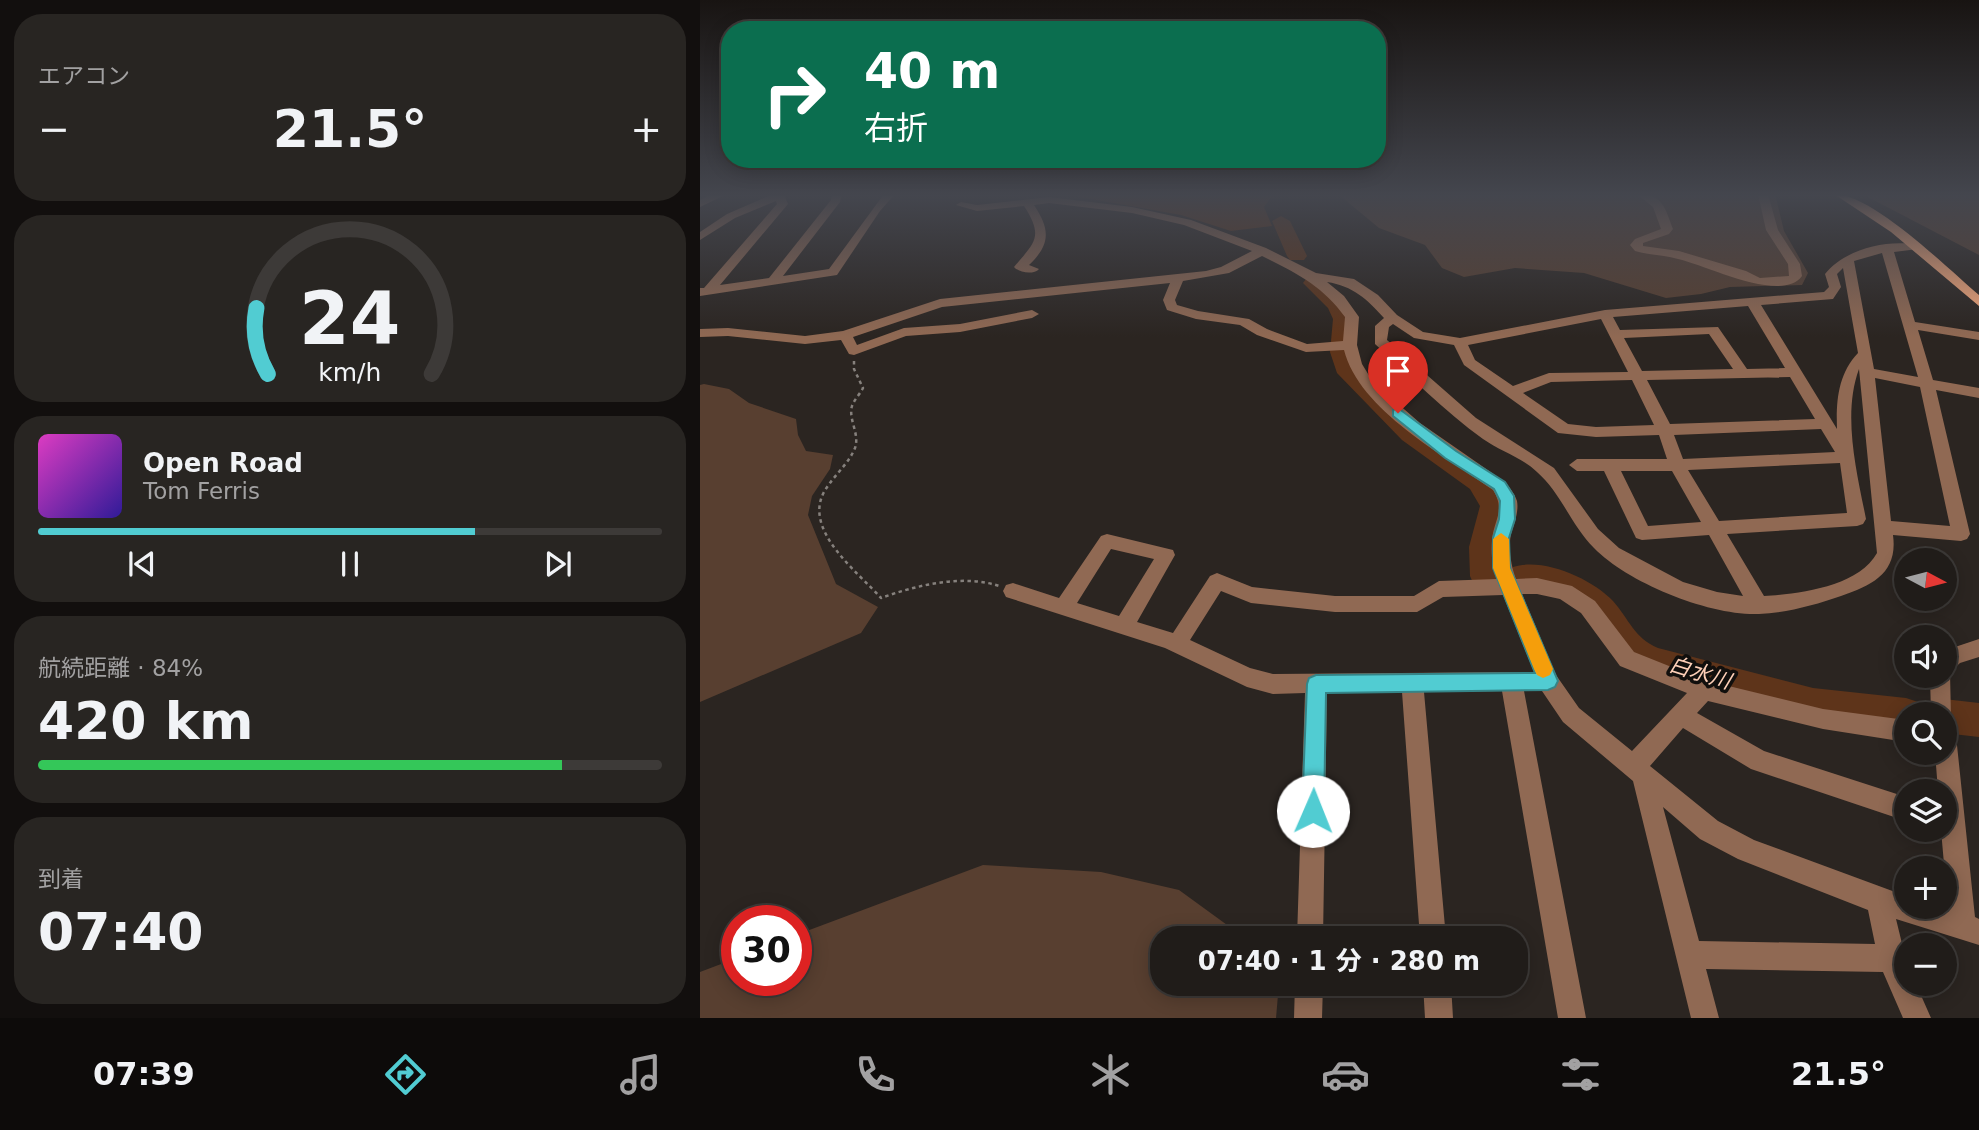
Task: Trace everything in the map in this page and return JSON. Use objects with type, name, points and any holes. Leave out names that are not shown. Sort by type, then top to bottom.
[{"type":"main road","points":[[1907,242],[1979,302]]},
{"type":"street","points":[[704,291],[749,242]]},
{"type":"street","points":[[772,281],[803,242]]},
{"type":"street","points":[[704,291],[833,272],[854,242]]},
{"type":"street","points":[[1033,269],[1020,267],[1042,242]]},
{"type":"street","points":[[1237,242],[1313,276],[1339,299],[1352,317],[1350,345],[1355,365],[1368,385],[1414,427],[1499,485],[1508,500],[1507,519],[1501,538],[1502,568],[1548,681],[1571,715],[1638,772],[1719,835],[1748,850],[1879,901],[1971,930],[1953,842]]},
{"type":"street","points":[[1639,242],[1636,245],[1639,249],[1679,255],[1742,274],[1750,280],[1793,280],[1796,276],[1794,264],[1779,242]]},
{"type":"street","points":[[1313,276],[1350,282],[1373,298],[1392,318],[1419,335],[1460,342],[1605,314],[1828,296],[1835,287],[1831,274],[1836,267],[1867,252],[1914,247]]},
{"type":"street","points":[[1883,527],[1961,534],[1927,384],[1887,249]]},
{"type":"street","points":[[700,333],[727,332],[805,340],[845,335],[940,303],[1178,278],[1225,270],[1262,251]]},
{"type":"street","points":[[1392,318],[1382,326],[1380,341],[1485,434],[1540,464],[1555,480],[1599,542],[1626,564],[1695,596],[1729,605],[1759,606],[1798,601],[1859,581],[1882,565],[1886,553],[1865,354],[1848,261]]},
{"type":"street","points":[[1178,278],[1169,300],[1172,307],[1196,315],[1244,321],[1262,332],[1306,348],[1350,345]]},
{"type":"street","points":[[1752,302],[1846,457]]},
{"type":"street","points":[[845,335],[854,351],[904,332],[960,328],[1032,314]]},
{"type":"street","points":[[1605,314],[1665,430],[1677,465],[1759,606]]},
{"type":"street","points":[[1910,325],[1979,336]]},
{"type":"street","points":[[1615,334],[1713,330],[1743,373]]},
{"type":"street","points":[[1460,342],[1469,362],[1564,429],[1596,432],[1825,424]]},
{"type":"street","points":[[1610,465],[1642,533],[1857,519],[1846,457],[1846,391],[1852,370],[1865,354]]},
{"type":"street","points":[[1512,392],[1549,378],[1794,372]]},
{"type":"street","points":[[1867,372],[1979,393]]},
{"type":"street","points":[[1577,465],[1677,465],[1846,457]]},
{"type":"street","points":[[1064,607],[1107,541],[1166,555],[1124,626]]},
{"type":"street","points":[[1177,644],[1217,582],[1251,595],[1335,604],[1417,604],[1439,589],[1537,586],[1566,592],[1588,607],[1628,659],[1704,690],[1823,719],[1894,728]]},
{"type":"street","points":[[1013,591],[1177,644],[1247,677],[1273,684],[1548,681]]},
{"type":"street","points":[[1957,655],[1979,648]]},
{"type":"street","points":[[1511,680],[1572,1018]]},
{"type":"street","points":[[1412,682],[1432,926]]},
{"type":"street","points":[[1310,926],[1316,684]]},
{"type":"street","points":[[1638,772],[1681,715],[1704,690]]},
{"type":"street","points":[[1681,715],[1759,761],[1894,806]]},
{"type":"street","points":[[1638,772],[1705,1018]]},
{"type":"street","points":[[1879,901],[1891,958],[1917,1018]]},
{"type":"street","points":[[1689,955],[1891,958]]},
{"type":"street","points":[[1308,1018],[1309,996]]},
{"type":"street","points":[[1438,996],[1439,1018]]},
{"type":"path","points":[[854,351],[854,369],[863,388],[851,408],[857,443],[845,466],[827,485],[820,503],[820,520],[829,538],[881,598],[901,590],[916,589],[955,578],[981,580],[1013,591]]},
{"type":"shaded area","points":[[1416,242],[1790,242],[1808,273],[1802,285],[1730,287],[1666,298],[1584,273],[1515,268],[1464,277],[1442,268],[1425,245]]},
{"type":"shaded area","points":[[1953,242],[1979,242],[1979,255]]},
{"type":"shaded area","points":[[700,385],[729,389],[749,403],[796,419],[798,435],[806,451],[833,455],[830,469],[812,496],[808,515],[836,584],[878,607],[861,633],[700,702]]},
{"type":"shaded area","points":[[983,865],[1101,872],[1179,890],[1228,926],[1150,926],[1150,996],[1278,996],[1276,1018],[700,1018],[700,972],[721,964],[721,996],[812,996],[812,929]]},
{"type":"waterway","name":"白水川","points":[[1290,242],[1297,256]]},
{"type":"waterway","name":"白水川","points":[[1313,283],[1337,305],[1344,319],[1341,352],[1345,368],[1411,434],[1480,482],[1491,496],[1494,511],[1486,531],[1484,559],[1485,576],[1494,576]]},
{"type":"waterway","name":"白水川","points":[[1524,576],[1561,584],[1583,594],[1602,610],[1627,648],[1657,663],[1813,704],[1894,714]]},
{"type":"waterway","name":"白水川","points":[[1957,717],[1979,720]]},
{"type":"slow traffic","points":[[1501,539],[1502,568],[1543,669]]},
{"type":"route","points":[[1313,811],[1316,684],[1548,681],[1502,568],[1501,538],[1507,519],[1508,500],[1499,485],[1451,454],[1398,413]]}]
